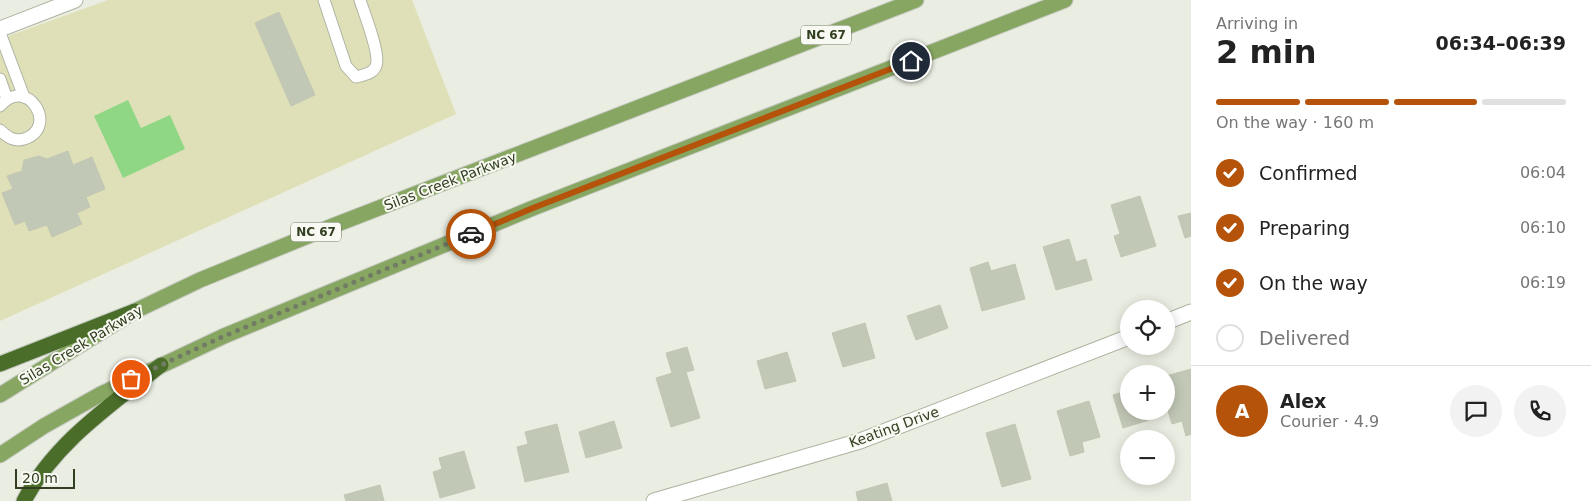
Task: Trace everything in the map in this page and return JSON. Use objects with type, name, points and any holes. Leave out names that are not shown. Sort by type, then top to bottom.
[{"type":"highway","points":[[0,364],[135,311]]},
{"type":"highway","points":[[24,501],[44,469],[62,447],[161,365]]},
{"type":"main road","name":"Silas Creek Parkway","points":[[0,395],[135,311],[200,280],[335,225],[916,0]]},
{"type":"main road","points":[[0,455],[44,426],[101,394],[224,336],[533,208],[1065,0]]},
{"type":"street","points":[[0,31],[76,0]]},
{"type":"street","points":[[1175,318],[1191,312]]},
{"type":"street","name":"Keating Drive","points":[[654,501],[860,441],[1120,340]]},
{"type":"lane","points":[[324,0],[346,66],[356,77],[370,73],[376,66],[377,53],[360,0]]},
{"type":"lane","points":[[0,31],[24,97]]},
{"type":"lane","points":[[0,79],[4,103],[15,96],[24,97],[31,101],[37,107],[40,115],[40,124],[30,137],[22,140],[13,140],[5,136],[0,130]]},
{"type":"shaded area","points":[[108,0],[412,0],[456,114],[0,321],[0,39]]},
{"type":"shaded area","points":[[128,100],[141,128],[170,115],[185,149],[123,178],[94,116]]},
{"type":"building","points":[[279,12],[315,95],[291,106],[255,23]]},
{"type":"building","points":[[68,151],[73,165],[92,157],[105,189],[86,197],[90,207],[77,213],[82,224],[52,237],[47,225],[29,231],[25,221],[15,225],[2,193],[13,189],[7,176],[22,171],[24,160],[39,156],[47,159]]},
{"type":"building","points":[[1140,196],[1156,246],[1121,257],[1114,236],[1120,234],[1111,205]]},
{"type":"building","points":[[1191,213],[1191,236],[1185,238],[1178,216]]},
{"type":"building","points":[[1069,239],[1076,262],[1086,259],[1092,280],[1056,290],[1043,247]]},
{"type":"building","points":[[988,262],[991,271],[1015,264],[1025,299],[982,311],[970,268]]},
{"type":"building","points":[[940,305],[948,328],[916,340],[907,316]]},
{"type":"building","points":[[865,323],[875,358],[843,367],[832,333]]},
{"type":"building","points":[[687,347],[694,370],[686,372],[700,418],[671,427],[656,378],[672,373],[666,353]]},
{"type":"building","points":[[787,352],[796,381],[765,389],[757,361]]},
{"type":"building","points":[[1191,369],[1191,434],[1186,436],[1182,421],[1172,424],[1171,420],[1175,420],[1175,373]]},
{"type":"building","points":[[1120,393],[1120,418],[1113,395]]},
{"type":"building","points":[[1089,401],[1100,437],[1082,442],[1084,452],[1070,456],[1057,411]]},
{"type":"building","points":[[1121,420],[1149,420],[1123,428]]},
{"type":"building","points":[[614,421],[622,448],[586,458],[579,432]]},
{"type":"building","points":[[557,424],[569,472],[525,482],[517,447],[528,444],[525,432]]},
{"type":"building","points":[[1015,424],[1031,479],[1002,487],[986,433]]},
{"type":"building","points":[[464,451],[475,488],[440,498],[433,472],[442,469],[439,458]]},
{"type":"building","points":[[887,483],[892,501],[858,501],[856,492]]},
{"type":"building","points":[[380,485],[384,501],[346,501],[344,495]]},
{"type":"way so far","points":[[131,379],[224,336],[471,234]]},
{"type":"route","points":[[471,234],[533,208],[911,61]]}]
